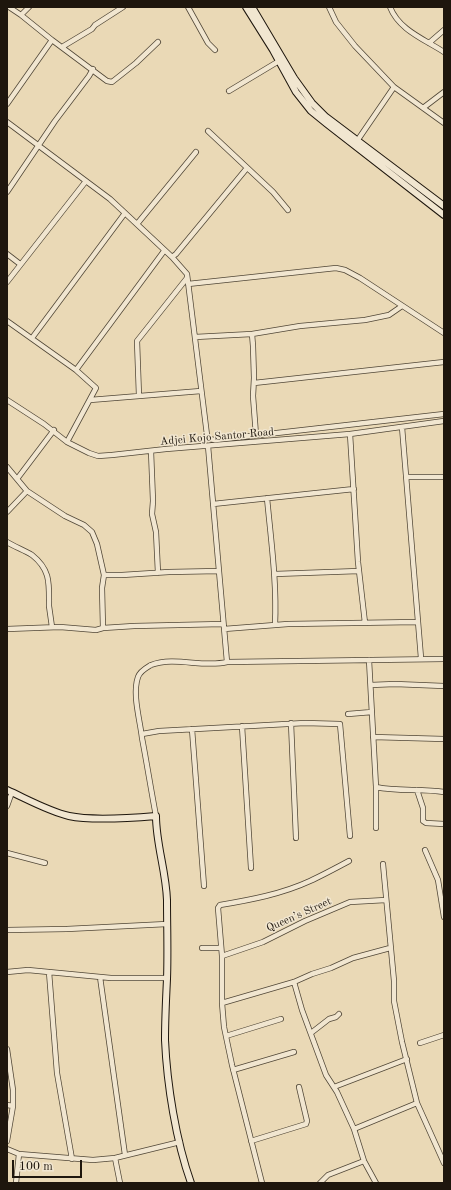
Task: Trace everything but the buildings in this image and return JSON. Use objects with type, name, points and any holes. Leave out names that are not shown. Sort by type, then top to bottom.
[{"type":"street","points":[[9,7],[107,81],[112,82],[136,63],[158,42]]},
{"type":"street","points":[[21,15],[29,7]]},
{"type":"street","points":[[62,47],[92,29],[95,25],[123,7]]},
{"type":"street","points":[[188,7],[208,43],[215,50]]},
{"type":"street","points":[[246,7],[296,92],[314,114],[444,215]]},
{"type":"street","points":[[252,7],[294,78],[310,100],[326,117],[444,206]]},
{"type":"street","points":[[329,7],[336,22],[354,46],[394,87],[444,123]]},
{"type":"street","points":[[390,7],[397,20],[404,27],[444,52]]},
{"type":"street","points":[[429,43],[444,30]]},
{"type":"street","points":[[7,104],[52,40]]},
{"type":"street","points":[[229,91],[279,61]]},
{"type":"street","points":[[7,192],[55,121],[89,76],[92,69]]},
{"type":"street","points":[[357,141],[394,87]]},
{"type":"street","points":[[423,108],[444,92]]},
{"type":"street","points":[[7,122],[110,199],[172,257],[187,274],[201,391],[207,435],[209,439],[214,440],[444,414]]},
{"type":"street","points":[[208,131],[274,192],[288,210]]},
{"type":"street","points":[[137,224],[196,152]]},
{"type":"street","points":[[172,257],[247,168]]},
{"type":"street","points":[[7,282],[86,181]]},
{"type":"street","points":[[32,338],[125,213]]},
{"type":"street","points":[[76,370],[164,251]]},
{"type":"street","points":[[7,254],[20,264]]},
{"type":"street","points":[[188,284],[336,268],[344,270],[360,278],[444,334]]},
{"type":"street","points":[[139,396],[137,341],[187,278]]},
{"type":"street","points":[[195,337],[252,334],[300,326],[365,320],[389,315],[402,306]]},
{"type":"street","points":[[7,321],[76,370],[96,388],[67,442]]},
{"type":"street","points":[[252,334],[254,382],[253,396],[256,435]]},
{"type":"street","points":[[254,382],[444,362]]},
{"type":"street","points":[[90,400],[201,391]]},
{"type":"street","name":"Adjei Kojo Santor Road","points":[[7,400],[54,430],[67,442],[98,456],[350,434],[444,421]]},
{"type":"street","points":[[402,427],[421,658]]},
{"type":"street","points":[[18,479],[54,430]]},
{"type":"street","points":[[350,434],[359,570],[365,623]]},
{"type":"street","points":[[208,446],[227,662]]},
{"type":"street","points":[[151,452],[153,501],[152,514],[156,532],[158,572]]},
{"type":"street","points":[[7,467],[27,491],[65,516],[84,525],[92,532],[97,544],[104,574],[102,588],[103,628]]},
{"type":"street","points":[[406,477],[444,477]]},
{"type":"street","points":[[213,504],[354,489]]},
{"type":"street","points":[[7,512],[27,491]]},
{"type":"street","points":[[267,498],[274,574],[276,608],[275,625]]},
{"type":"street","points":[[7,542],[32,556],[46,573],[50,582],[49,607],[52,627]]},
{"type":"street","points":[[274,574],[359,570]]},
{"type":"street","points":[[104,574],[122,575],[158,572],[219,571]]},
{"type":"street","points":[[7,628],[52,627],[96,630],[103,628],[224,627],[417,622]]},
{"type":"street","points":[[191,1183],[180,1142],[168,1077],[165,1040],[167,898],[156,831],[156,816],[138,711],[136,694],[138,678],[142,671],[150,666],[165,663],[209,664],[227,662],[421,658],[444,659]]},
{"type":"street","points":[[369,660],[376,787],[376,828]]},
{"type":"street","points":[[371,685],[395,684],[444,686]]},
{"type":"street","points":[[348,714],[372,712]]},
{"type":"street","points":[[142,734],[159,731],[291,723],[340,724],[350,836]]},
{"type":"street","points":[[291,723],[296,838]]},
{"type":"street","points":[[242,726],[251,868]]},
{"type":"street","points":[[192,729],[204,886]]},
{"type":"street","points":[[373,737],[444,739]]},
{"type":"street","points":[[376,787],[385,789],[444,792]]},
{"type":"street","points":[[417,790],[423,808],[423,821],[444,824]]},
{"type":"street","points":[[7,806],[10,791],[54,812],[70,816],[101,818],[156,816]]},
{"type":"street","points":[[425,850],[438,880],[444,917]]},
{"type":"street","points":[[7,853],[45,864]]},
{"type":"street","points":[[262,1183],[226,1036],[222,1003],[222,956],[217,909],[220,905],[252,899],[291,888],[309,881],[349,861]]},
{"type":"street","points":[[383,864],[394,981],[394,1001],[402,1042],[417,1103],[444,1163]]},
{"type":"street","name":"Queen’s Street","points":[[222,956],[262,942],[305,921],[350,902],[386,900]]},
{"type":"street","points":[[7,930],[67,929],[167,924]]},
{"type":"street","points":[[202,948],[221,948]]},
{"type":"street","points":[[222,1003],[294,982],[353,958],[390,948]]},
{"type":"street","points":[[7,972],[28,970],[100,977],[167,978]]},
{"type":"street","points":[[50,972],[57,1073],[72,1159]]},
{"type":"street","points":[[100,977],[125,1155]]},
{"type":"street","points":[[294,982],[326,1075],[334,1087],[354,1129],[364,1161],[376,1183]]},
{"type":"street","points":[[311,1033],[329,1019],[336,1017],[339,1014]]},
{"type":"street","points":[[226,1036],[281,1019]]},
{"type":"street","points":[[420,1043],[444,1035]]},
{"type":"street","points":[[7,1049],[13,1106],[7,1141]]},
{"type":"street","points":[[234,1070],[294,1052]]},
{"type":"street","points":[[334,1087],[407,1059]]},
{"type":"street","points":[[251,1141],[306,1124],[307,1121],[299,1087]]},
{"type":"street","points":[[354,1129],[417,1103]]},
{"type":"street","points":[[7,1105],[13,1106]]},
{"type":"street","points":[[7,1149],[19,1154],[93,1160],[115,1158],[180,1142]]},
{"type":"street","points":[[16,1183],[19,1154]]},
{"type":"street","points":[[115,1158],[120,1183]]},
{"type":"street","points":[[320,1183],[328,1175],[364,1161]]}]
